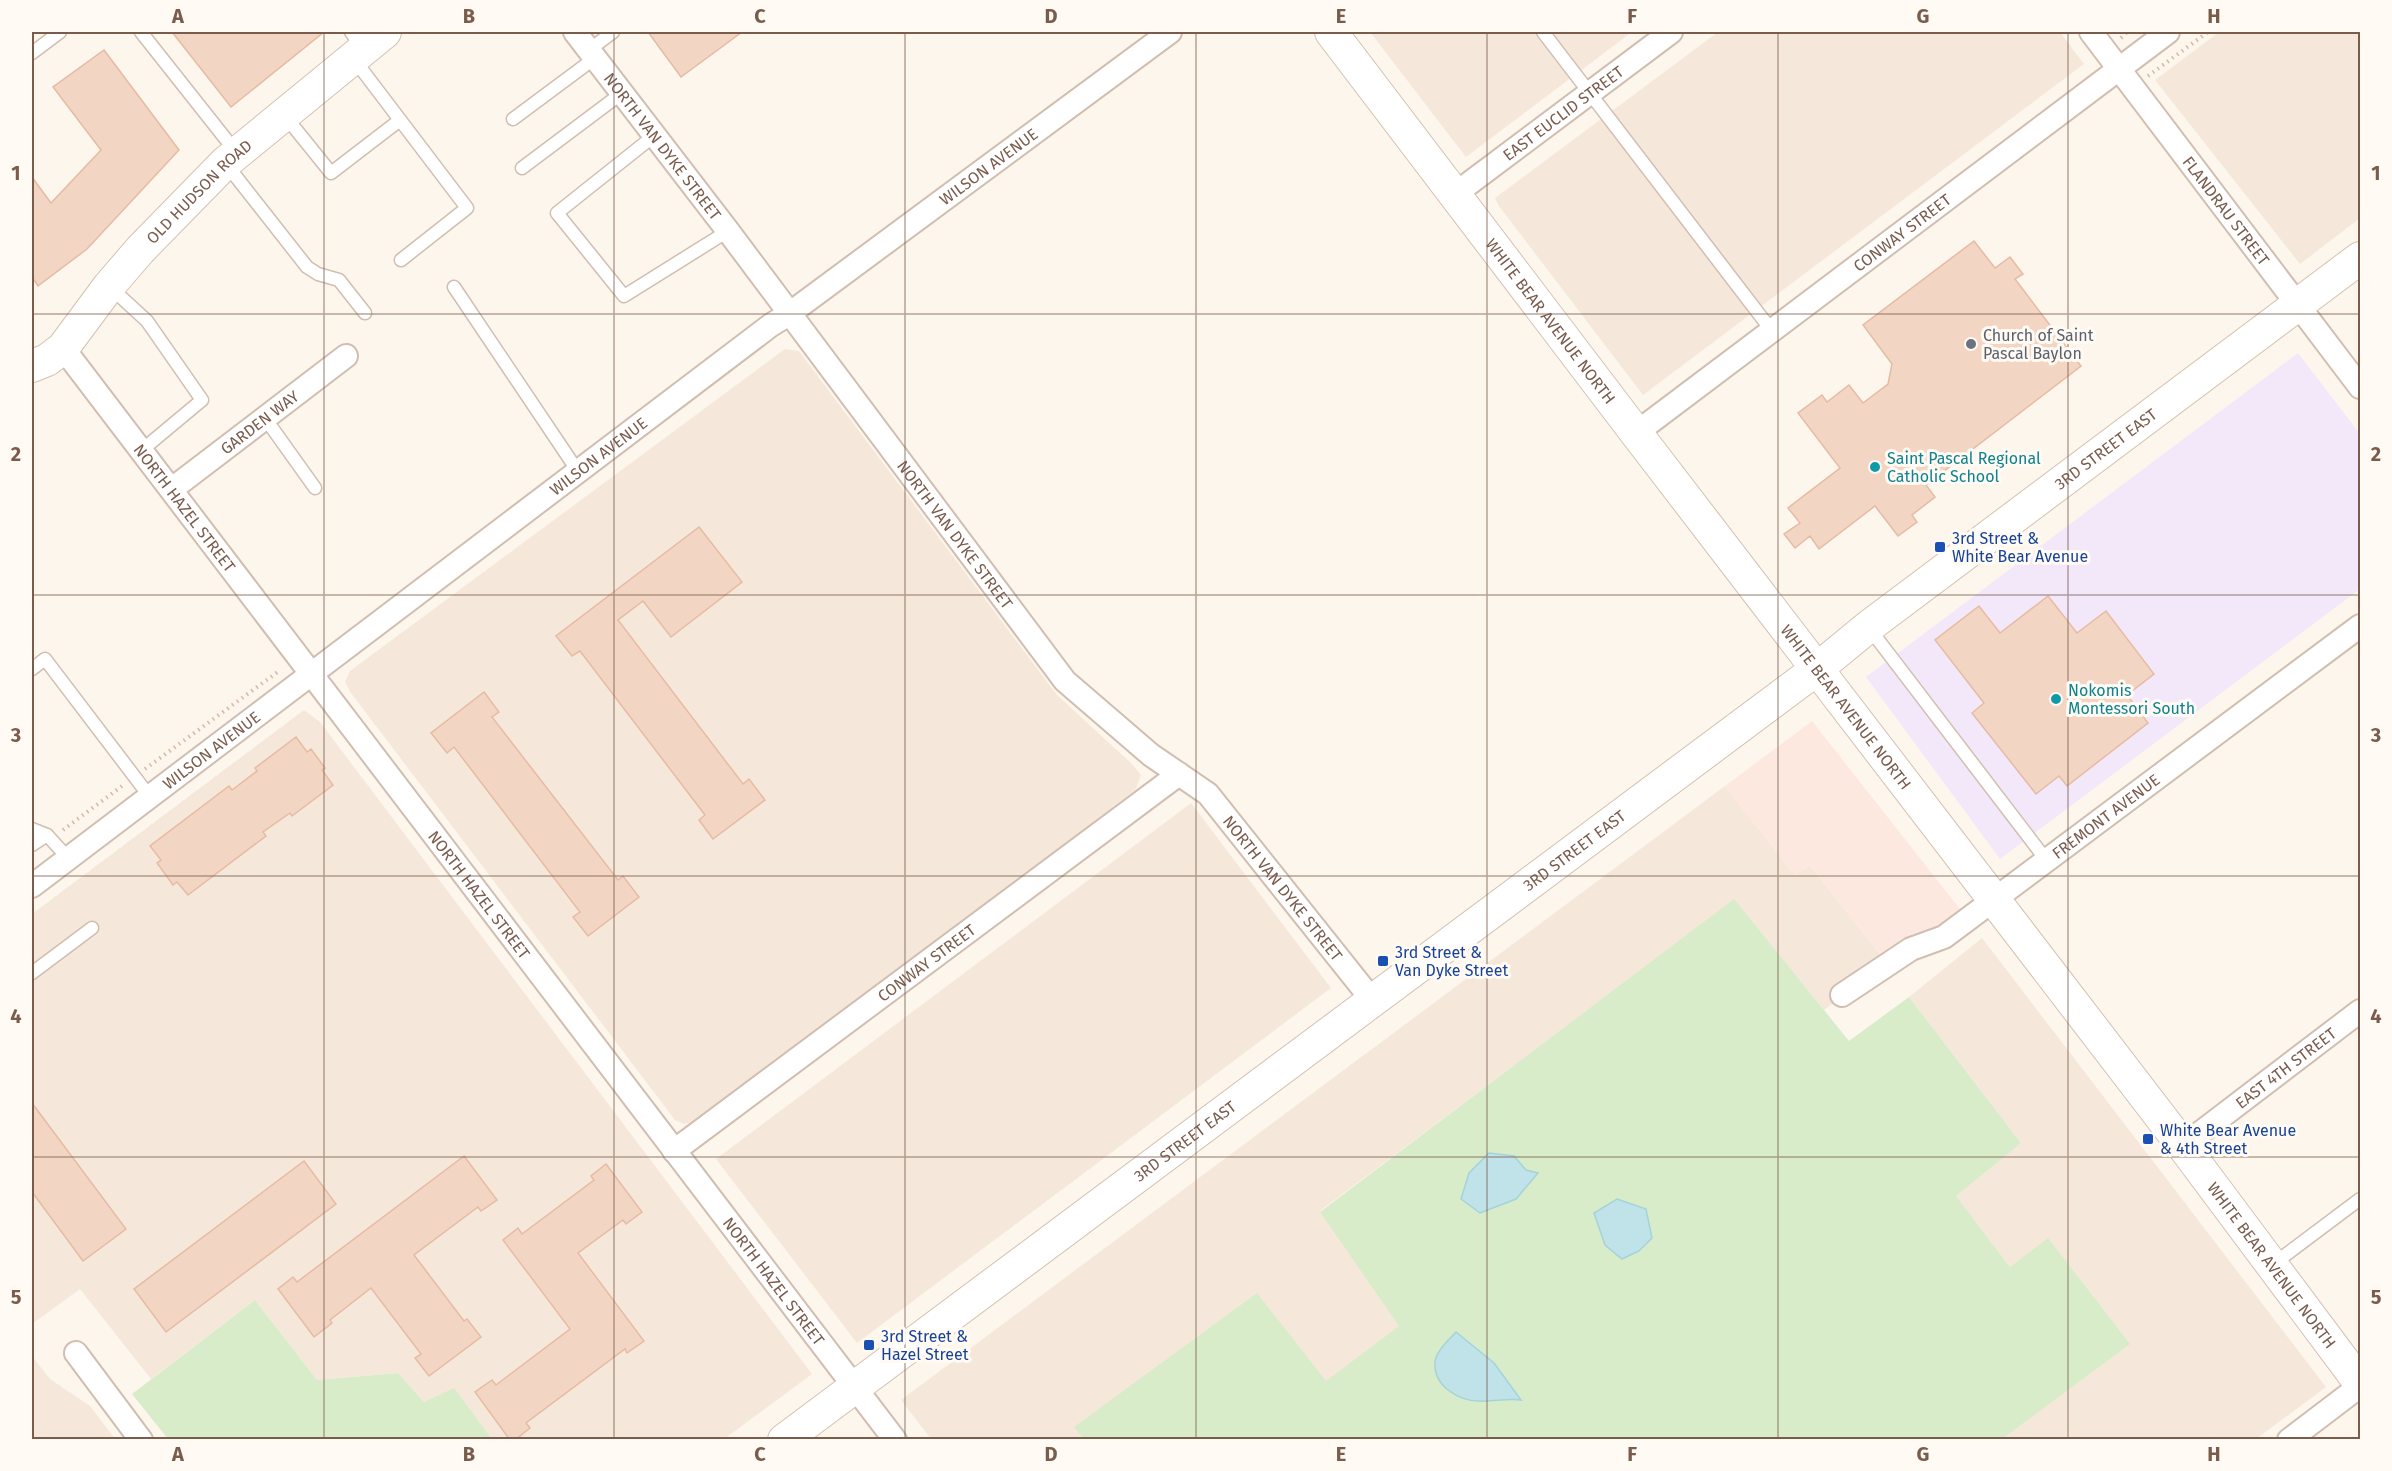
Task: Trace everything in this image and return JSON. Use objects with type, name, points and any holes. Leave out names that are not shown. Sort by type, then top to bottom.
[{"type":"street","name":"NORTH VAN DYKE STREET","points":[[574,32],[728,231],[1065,681],[1151,755],[1208,794],[1373,1001]]},
{"type":"street","name":"WILSON AVENUE","points":[[32,886],[313,675],[771,325],[1170,32]]},
{"type":"street","name":"WHITE BEAR AVENUE NORTH","points":[[1331,32],[1636,434],[2183,1146],[2361,1385]]},
{"type":"street","name":"EAST EUCLID STREET","points":[[1455,194],[1671,32]]},
{"type":"street","name":"FLANDRAU STREET","points":[[2091,32],[2361,387]]},
{"type":"street","name":"CONWAY STREET","points":[[1636,434],[2168,32]]},
{"type":"street","name":"OLD HUDSON ROAD","points":[[32,366],[47,360],[63,348],[109,286],[140,250],[231,158],[363,42]]},
{"type":"street","name":"3RD STREET EAST","points":[[784,1440],[1817,669],[1868,627],[2361,258]]},
{"type":"street","name":"NORTH HAZEL STREET","points":[[63,348],[895,1440]]},
{"type":"street","name":"GARDEN WAY","points":[[172,489],[346,356]]},
{"type":"street","name":"FREMONT AVENUE","points":[[1842,995],[1911,949],[1944,937],[2361,626]]},
{"type":"street","name":"CONWAY STREET","points":[[674,1151],[1179,774]]},
{"type":"street","name":"EAST 4TH STREET","points":[[2183,1146],[2361,1011]]},
{"type":"street","points":[[76,1353],[141,1440]]},
{"type":"street","points":[[2289,1440],[2361,1385]]},
{"type":"lane","points":[[32,53],[60,32]]},
{"type":"lane","points":[[141,32],[307,267],[318,274],[339,280],[365,313]]},
{"type":"lane","points":[[513,119],[592,54],[613,32]]},
{"type":"lane","points":[[1543,32],[1772,331]]},
{"type":"lane","points":[[363,42],[400,120],[467,208],[401,260]]},
{"type":"lane","points":[[522,168],[622,93]]},
{"type":"lane","points":[[283,114],[331,173],[400,120]]},
{"type":"lane","points":[[655,135],[557,213],[624,296],[728,231]]},
{"type":"lane","points":[[109,286],[147,321],[202,400],[142,450]]},
{"type":"lane","points":[[454,287],[579,473]]},
{"type":"lane","points":[[265,418],[315,488]]},
{"type":"lane","points":[[1868,627],[2047,861]]},
{"type":"lane","points":[[32,669],[45,659],[150,797]]},
{"type":"lane","points":[[32,828],[49,837],[68,858]]},
{"type":"lane","points":[[32,845],[49,837]]},
{"type":"lane","points":[[32,973],[92,928]]},
{"type":"lane","points":[[2271,1266],[2361,1199]]},
{"type":"path","points":[[2121,39],[2127,32]]},
{"type":"path","points":[[49,837],[135,777],[276,671],[282,671]]},
{"type":"shaded area","points":[[1370,32],[1632,32],[1466,157]]},
{"type":"shaded area","points":[[1718,32],[2060,32],[2084,64],[1643,395],[1495,198]]},
{"type":"shaded area","points":[[2219,32],[2360,32],[2360,218],[2300,264],[2155,80]]},
{"type":"shaded area","points":[[785,349],[799,351],[1057,695],[1141,775],[1136,789],[908,963],[693,1122],[684,1124],[675,1120],[351,693],[345,682],[350,671]]},
{"type":"shaded area","points":[[2298,353],[2360,434],[2360,589],[2000,859],[1866,677]]},
{"type":"shaded area","points":[[304,710],[320,722],[812,1374],[724,1439],[492,1439],[454,1389],[424,1402],[398,1373],[317,1380],[255,1300],[151,1379],[80,1289],[32,1324],[32,914]]},
{"type":"shaded area","points":[[1812,721],[1960,909],[1887,963],[1810,865],[1795,875],[1725,786]]},
{"type":"shaded area","points":[[1725,786],[1795,875],[1810,865],[1887,963],[1824,1010],[1734,900],[1320,1211],[1400,1326],[1326,1382],[1074,1427],[1084,1439],[931,1439],[901,1400]]},
{"type":"shaded area","points":[[1191,803],[1331,988],[857,1343],[716,1159]]},
{"type":"shaded area","points":[[1982,938],[2326,1387],[2256,1439],[2001,1438],[2049,1239],[2010,1267],[1955,1195],[2021,1143],[1909,997]]},
{"type":"shaded area","points":[[32,1356],[50,1379],[90,1406],[115,1439],[32,1439]]},
{"type":"green space","points":[[1734,899],[1849,1041],[1909,997],[2021,1143],[1956,1196],[2010,1267],[2048,1238],[2130,1344],[2002,1439],[1084,1440],[1074,1427],[1257,1293],[1326,1381],[1399,1326],[1320,1212]]},
{"type":"green space","points":[[255,1300],[317,1380],[398,1373],[424,1402],[454,1388],[492,1439],[168,1439],[132,1394]]},
{"type":"water","points":[[1489,1153],[1514,1156],[1526,1170],[1538,1173],[1516,1199],[1480,1213],[1461,1199],[1469,1173]]},
{"type":"water","points":[[1617,1199],[1646,1209],[1652,1238],[1639,1251],[1622,1259],[1605,1245],[1594,1213]]},
{"type":"water","points":[[1456,1332],[1494,1363],[1521,1400],[1471,1400],[1456,1395],[1443,1385],[1435,1371],[1435,1362],[1443,1346]]},
{"type":"building","points":[[172,32],[324,32],[231,107]]},
{"type":"building","points":[[648,32],[742,32],[681,77]]},
{"type":"building","points":[[104,50],[179,150],[87,249],[38,286],[32,277],[32,177],[51,203],[101,150],[53,87]]},
{"type":"building","name":"Church of Saint Pascal Baylon","points":[[1974,241],[1995,268],[2010,257],[2023,274],[2015,279],[2081,366],[1926,485],[1935,497],[1912,515],[1917,522],[1898,536],[1875,506],[1819,549],[1810,536],[1795,548],[1784,534],[1800,523],[1788,508],[1840,468],[1798,413],[1822,395],[1827,402],[1849,385],[1863,403],[1888,384],[1892,364],[1863,325]]},
{"type":"building","points":[[699,527],[742,582],[671,637],[643,601],[618,620],[743,784],[749,779],[765,800],[713,839],[699,820],[705,815],[580,651],[572,656],[556,636]]},
{"type":"building","name":"Nokomis Montessori South","points":[[2048,596],[2077,633],[2106,611],[2154,674],[2127,695],[2148,723],[2067,786],[2059,776],[2036,794],[1972,713],[1984,703],[1935,640],[1979,606],[2000,633]]},
{"type":"building","points":[[484,692],[499,712],[492,717],[618,880],[623,876],[639,897],[588,936],[573,917],[580,912],[454,747],[447,753],[431,733]]},
{"type":"building","points":[[296,737],[307,752],[311,749],[325,768],[322,770],[333,785],[292,816],[290,813],[263,832],[266,836],[188,895],[177,882],[173,885],[157,863],[161,860],[150,846],[229,786],[232,790],[257,771],[255,768]]},
{"type":"building","points":[[32,1103],[126,1229],[83,1261],[32,1192]]},
{"type":"building","points":[[464,1156],[497,1200],[481,1211],[478,1207],[414,1255],[464,1321],[467,1319],[481,1337],[429,1376],[415,1358],[421,1354],[371,1288],[330,1320],[332,1323],[314,1337],[278,1289],[293,1277],[297,1282]]},
{"type":"building","points":[[304,1161],[336,1204],[166,1332],[134,1289]]},
{"type":"building","points":[[606,1164],[642,1212],[626,1224],[623,1220],[578,1253],[644,1341],[627,1353],[625,1349],[526,1423],[530,1428],[515,1440],[510,1440],[475,1392],[492,1380],[496,1385],[570,1329],[503,1240],[518,1228],[522,1234],[594,1180],[591,1176]]},
{"type":"place","name":"Church of Saint Pascal Baylon","points":[[1971,344]]},
{"type":"place","name":"Saint Pascal Regional Catholic School","points":[[1875,467]]},
{"type":"place","name":"3rd Street & White Bear Avenue","points":[[1940,547]]},
{"type":"place","name":"Nokomis Montessori South","points":[[2056,699]]},
{"type":"place","name":"3rd Street & Van Dyke Street","points":[[1383,961]]},
{"type":"place","name":"White Bear Avenue & 4th Street","points":[[2148,1139]]},
{"type":"place","name":"3rd Street & Hazel Street","points":[[869,1345]]}]
